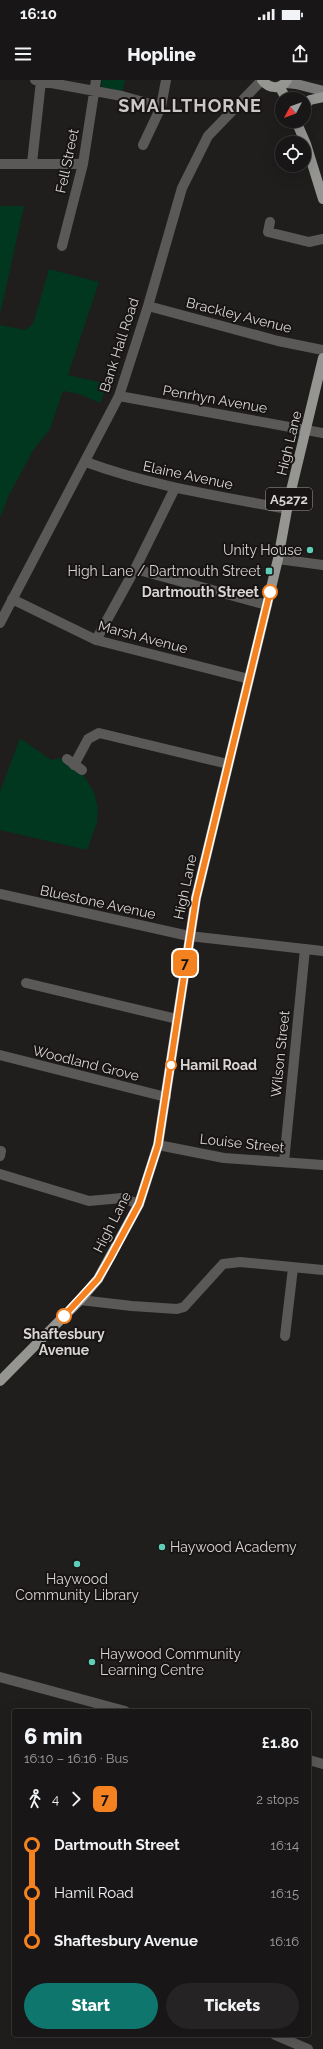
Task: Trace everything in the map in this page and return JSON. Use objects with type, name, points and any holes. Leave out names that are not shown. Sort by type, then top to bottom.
[{"type":"main road","points":[[262,80],[268,86],[284,83],[296,84],[323,91]]},
{"type":"main road","points":[[311,80],[323,91]]},
{"type":"main road","points":[[311,100],[323,96]]},
{"type":"main road","points":[[299,128],[306,144],[323,200]]},
{"type":"main road","name":"High Lane","points":[[0,1381],[80,1300],[98,1279],[139,1204],[158,1145],[189,936],[228,764],[278,559],[287,509],[323,358]]},
{"type":"street","points":[[143,145],[161,107],[166,80]]},
{"type":"street","name":"Bank Hall Road","points":[[0,623],[86,462],[119,396],[148,306],[182,188],[208,136],[262,80]]},
{"type":"street","points":[[32,164],[38,81],[95,85],[122,96],[161,107]]},
{"type":"street","name":"Fell Street","points":[[62,246],[83,164],[95,85]]},
{"type":"street","points":[[0,164],[83,164]]},
{"type":"street","points":[[270,222],[268,232],[309,242],[323,239]]},
{"type":"street","name":"Brackley Avenue","points":[[148,306],[278,341],[323,350]]},
{"type":"street","name":"Penrhyn Avenue","points":[[119,396],[323,433]]},
{"type":"street","name":"Elaine Avenue","points":[[86,462],[109,471],[174,488],[287,509]]},
{"type":"street","points":[[96,640],[135,569],[174,488]]},
{"type":"street","points":[[278,559],[323,565]]},
{"type":"street","points":[[135,569],[267,605]]},
{"type":"street","name":"Marsh Avenue","points":[[12,599],[96,640],[249,679]]},
{"type":"street","points":[[74,765],[88,739],[99,733],[228,764]]},
{"type":"street","name":"Bluestone Avenue","points":[[0,894],[189,936]]},
{"type":"street","points":[[189,936],[323,951]]},
{"type":"street","name":"Wilson Street","points":[[284,1162],[305,949]]},
{"type":"street","points":[[26,983],[177,1020]]},
{"type":"street","name":"Woodland Grove","points":[[0,1055],[166,1097]]},
{"type":"street","name":"Louise Street","points":[[158,1145],[224,1158],[323,1165]]},
{"type":"street","points":[[0,1172],[89,1201],[122,1198],[139,1204]]},
{"type":"street","points":[[80,1300],[132,1306],[177,1308],[184,1307],[223,1264],[240,1262],[323,1270]]},
{"type":"street","points":[[285,1336],[293,1268]]},
{"type":"street","points":[[0,1677],[118,1709]]},
{"type":"street","points":[[311,1763],[323,1764]]},
{"type":"street","points":[[280,2037],[308,2049]]},
{"type":"green space","points":[[102,80],[125,80],[123,91],[101,87]]},
{"type":"green space","points":[[0,206],[24,206],[0,315]]},
{"type":"green space","points":[[49,269],[99,282],[68,375],[108,384],[100,403],[79,394],[63,391],[50,429],[34,449],[9,495],[0,518],[0,325],[25,330],[33,324]]},
{"type":"green space","points":[[20,738],[51,760],[61,758],[81,771],[94,792],[98,808],[97,823],[87,850],[0,830],[0,792]]},
{"type":"bus line","name":"7","points":[[64,1316],[98,1279],[110,1258],[139,1204],[158,1145],[196,898],[270,592]]},
{"type":"place","name":"Unity House","points":[[310,550]]},
{"type":"place","name":"High Lane / Dartmouth Street","points":[[269,571]]},
{"type":"place","name":"Dartmouth Street","points":[[270,592]]},
{"type":"place","name":"Hamil Road","points":[[171,1065]]},
{"type":"place","name":"Shaftesbury Avenue","points":[[64,1316]]},
{"type":"place","name":"Haywood Academy","points":[[162,1547]]},
{"type":"place","name":"Haywood Community Library","points":[[77,1564]]},
{"type":"place","name":"Haywood Community Learning Centre","points":[[92,1662]]},
{"type":"district","name":"SMALLTHORNE","points":[[190,105]]}]
